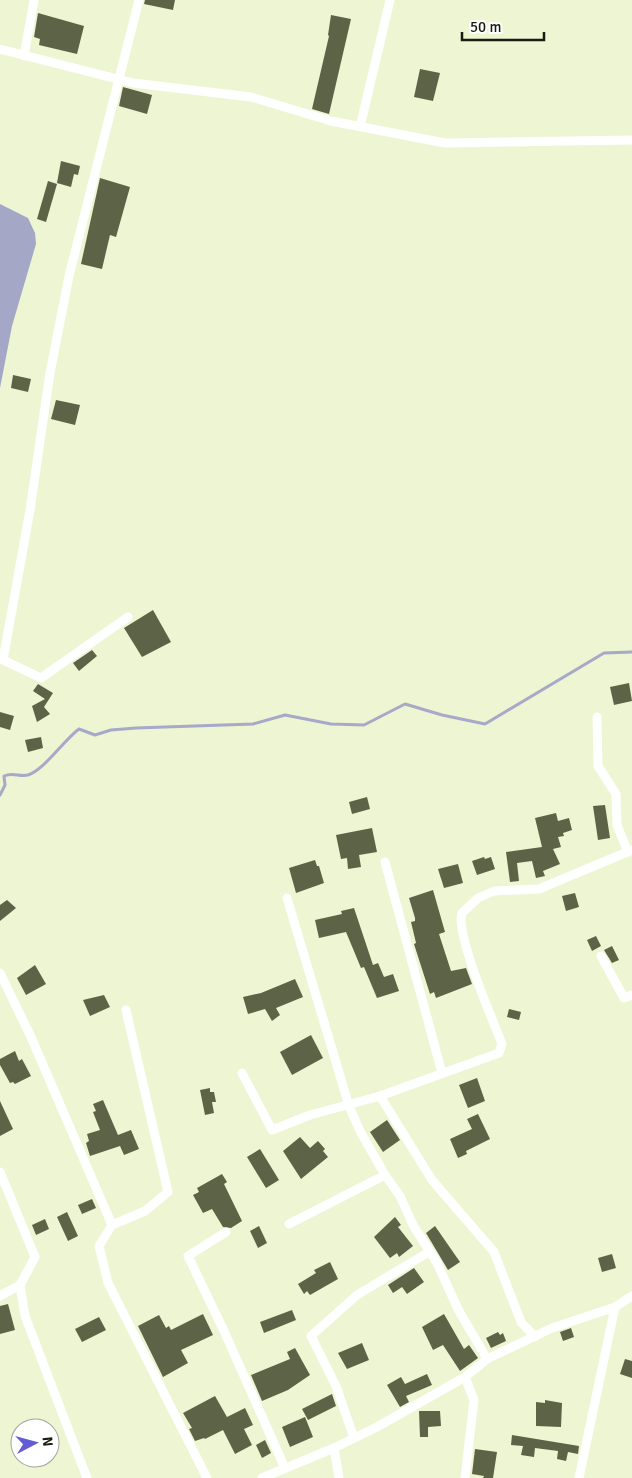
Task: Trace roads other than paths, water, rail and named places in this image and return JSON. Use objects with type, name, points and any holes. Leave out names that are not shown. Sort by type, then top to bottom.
[{"type":"street","points":[[24,56],[34,0]]},
{"type":"street","points":[[128,617],[41,678],[3,660],[30,510],[50,373],[69,276],[139,0]]},
{"type":"street","points":[[360,127],[390,0]]},
{"type":"street","points":[[0,48],[24,56],[51,60],[118,79],[251,97],[330,121],[445,143],[632,140]]},
{"type":"street","points":[[242,1073],[272,1130],[310,1115],[349,1106],[380,1096],[499,1053],[502,1049],[502,1044],[476,974],[461,926],[462,913],[478,898],[494,891],[539,889],[630,851],[616,825],[616,794],[598,766],[597,717]]},
{"type":"street","points":[[385,862],[442,1073]]},
{"type":"street","points":[[286,898],[349,1106],[360,1131],[385,1175],[400,1196],[413,1225],[430,1252],[487,1359]]},
{"type":"street","points":[[601,956],[624,998],[632,995]]},
{"type":"street","points":[[0,973],[31,1037],[112,1225]]},
{"type":"street","points":[[126,1010],[168,1192],[145,1211],[112,1225],[99,1246],[108,1283],[207,1478]]},
{"type":"street","points":[[380,1096],[432,1180],[494,1252],[521,1322],[535,1337]]},
{"type":"street","points":[[0,1172],[35,1257],[20,1285],[0,1296]]},
{"type":"street","points":[[289,1224],[385,1175]]},
{"type":"street","points":[[226,1232],[188,1256],[224,1331],[285,1468]]},
{"type":"street","points":[[354,1438],[336,1386],[311,1336],[357,1295],[430,1252]]},
{"type":"street","points":[[20,1285],[25,1316],[87,1478]]},
{"type":"street","points":[[262,1478],[354,1438],[465,1377],[487,1359],[552,1328],[614,1307],[632,1296]]},
{"type":"street","points":[[579,1478],[614,1307]]},
{"type":"street","points":[[465,1377],[474,1400],[465,1478]]},
{"type":"street","points":[[334,1448],[339,1478]]},
{"type":"waterway","points":[[0,795],[5,785],[4,776],[10,774],[28,775],[34,772],[79,729],[95,735],[111,730],[136,728],[253,724],[285,715],[331,724],[364,725],[405,704],[442,715],[485,724],[604,653],[632,652]]}]
